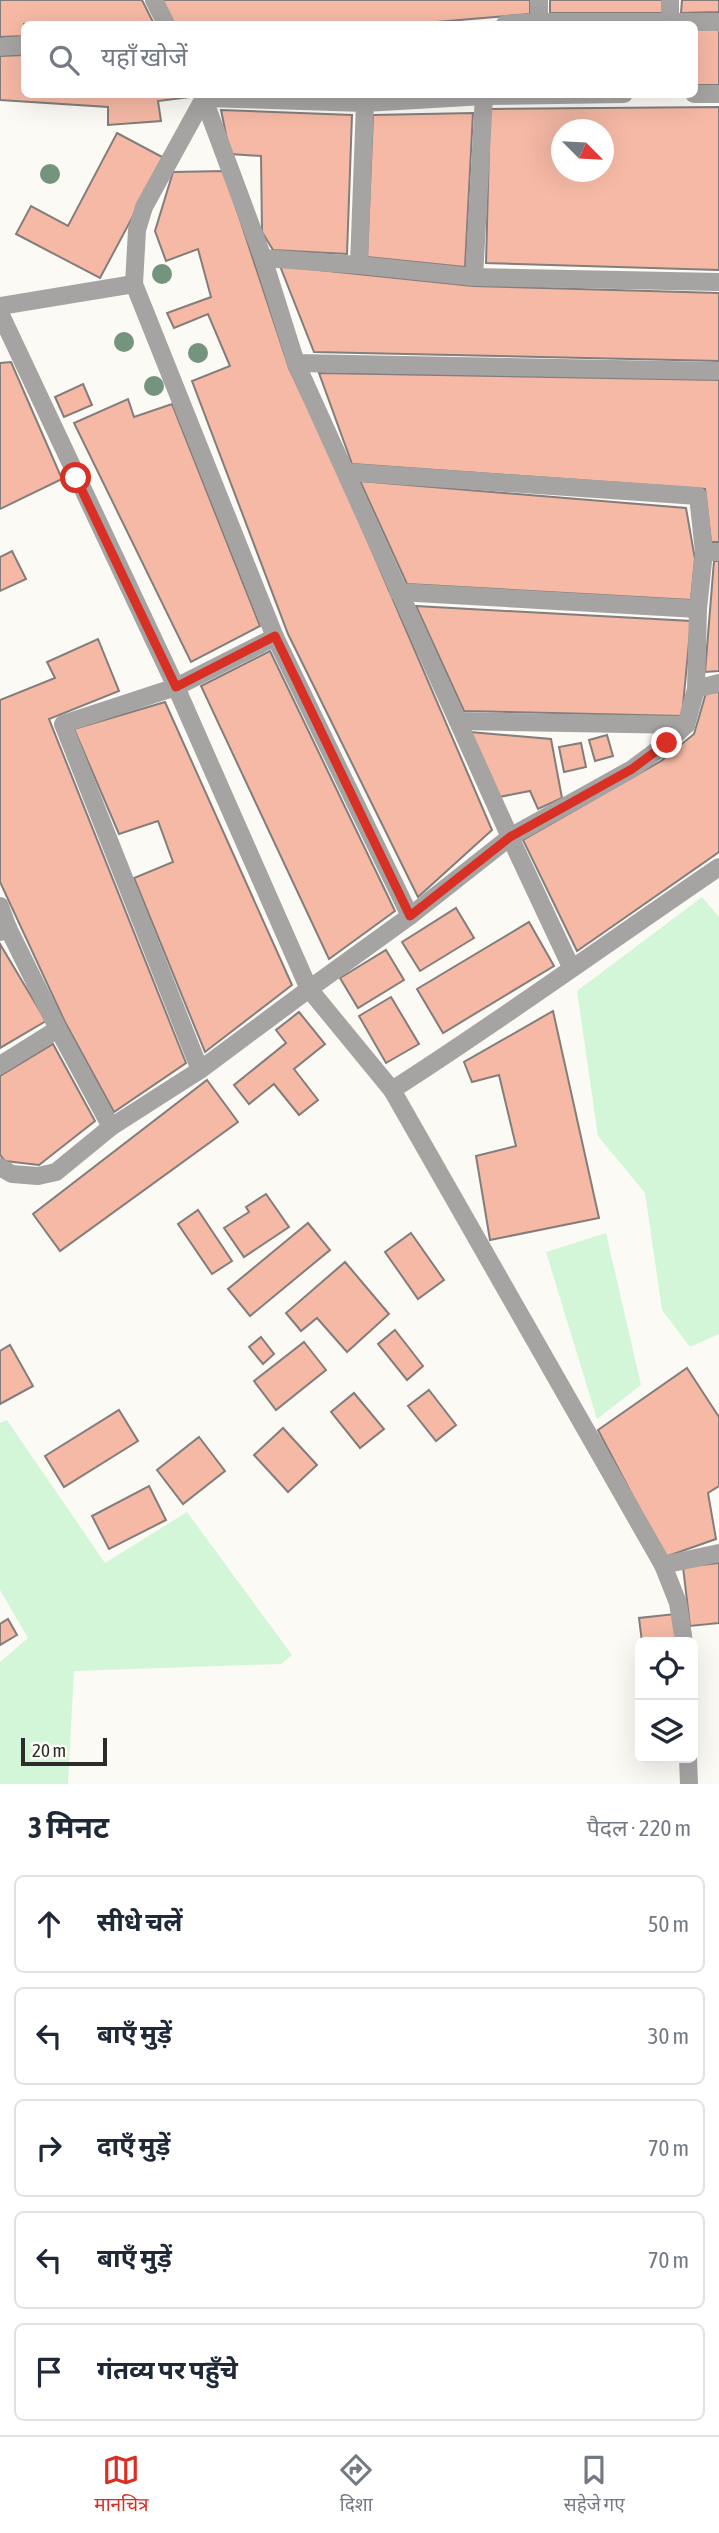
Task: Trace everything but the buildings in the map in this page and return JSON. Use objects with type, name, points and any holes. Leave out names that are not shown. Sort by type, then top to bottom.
[{"type":"street","points":[[154,0],[164,21]]},
{"type":"street","points":[[539,0],[539,21]]},
{"type":"street","points":[[670,0],[670,21]]},
{"type":"street","points":[[698,22],[719,22]]},
{"type":"street","points":[[0,47],[21,45]]},
{"type":"street","points":[[698,94],[719,93]]},
{"type":"street","points":[[202,98],[145,207],[137,230],[134,284],[275,636],[410,916]]},
{"type":"street","points":[[204,98],[262,258],[296,363],[571,967]]},
{"type":"street","points":[[249,98],[365,103],[450,98]]},
{"type":"street","points":[[474,277],[484,98]]},
{"type":"street","points":[[359,265],[365,103]]},
{"type":"street","points":[[262,258],[474,277],[719,282]]},
{"type":"street","points":[[0,306],[134,284]]},
{"type":"street","points":[[0,313],[176,687],[310,989],[392,1090],[663,1565],[678,1603],[683,1637]]},
{"type":"street","points":[[296,363],[719,371]]},
{"type":"street","points":[[0,1167],[12,1174],[38,1176],[57,1172],[111,1127],[200,1070],[410,916],[510,837],[632,769],[686,725],[696,689],[698,609],[712,552],[698,496],[346,472]]},
{"type":"street","points":[[398,592],[698,609]]},
{"type":"street","points":[[200,1070],[63,724],[176,687],[275,636]]},
{"type":"street","points":[[696,689],[719,683]]},
{"type":"street","points":[[458,721],[686,725]]},
{"type":"street","points":[[392,1090],[493,1025],[571,967],[719,867]]},
{"type":"street","points":[[0,906],[4,930],[111,1127]]},
{"type":"street","points":[[0,1065],[58,1029]]},
{"type":"street","points":[[663,1565],[719,1553]]},
{"type":"street","points":[[688,1763],[688,1784]]},
{"type":"green space","points":[[702,897],[719,917],[719,1334],[690,1347],[662,1310],[645,1193],[598,1136],[577,991]]},
{"type":"green space","points":[[606,1233],[641,1385],[597,1419],[546,1252]]},
{"type":"green space","points":[[7,1420],[105,1563],[187,1512],[292,1655],[281,1664],[74,1671],[68,1784],[0,1784],[0,1662],[28,1638],[0,1590],[0,1423]]},
{"type":"route","points":[[76,478],[176,687],[275,636],[410,916],[510,837],[632,769],[667,743]]}]
